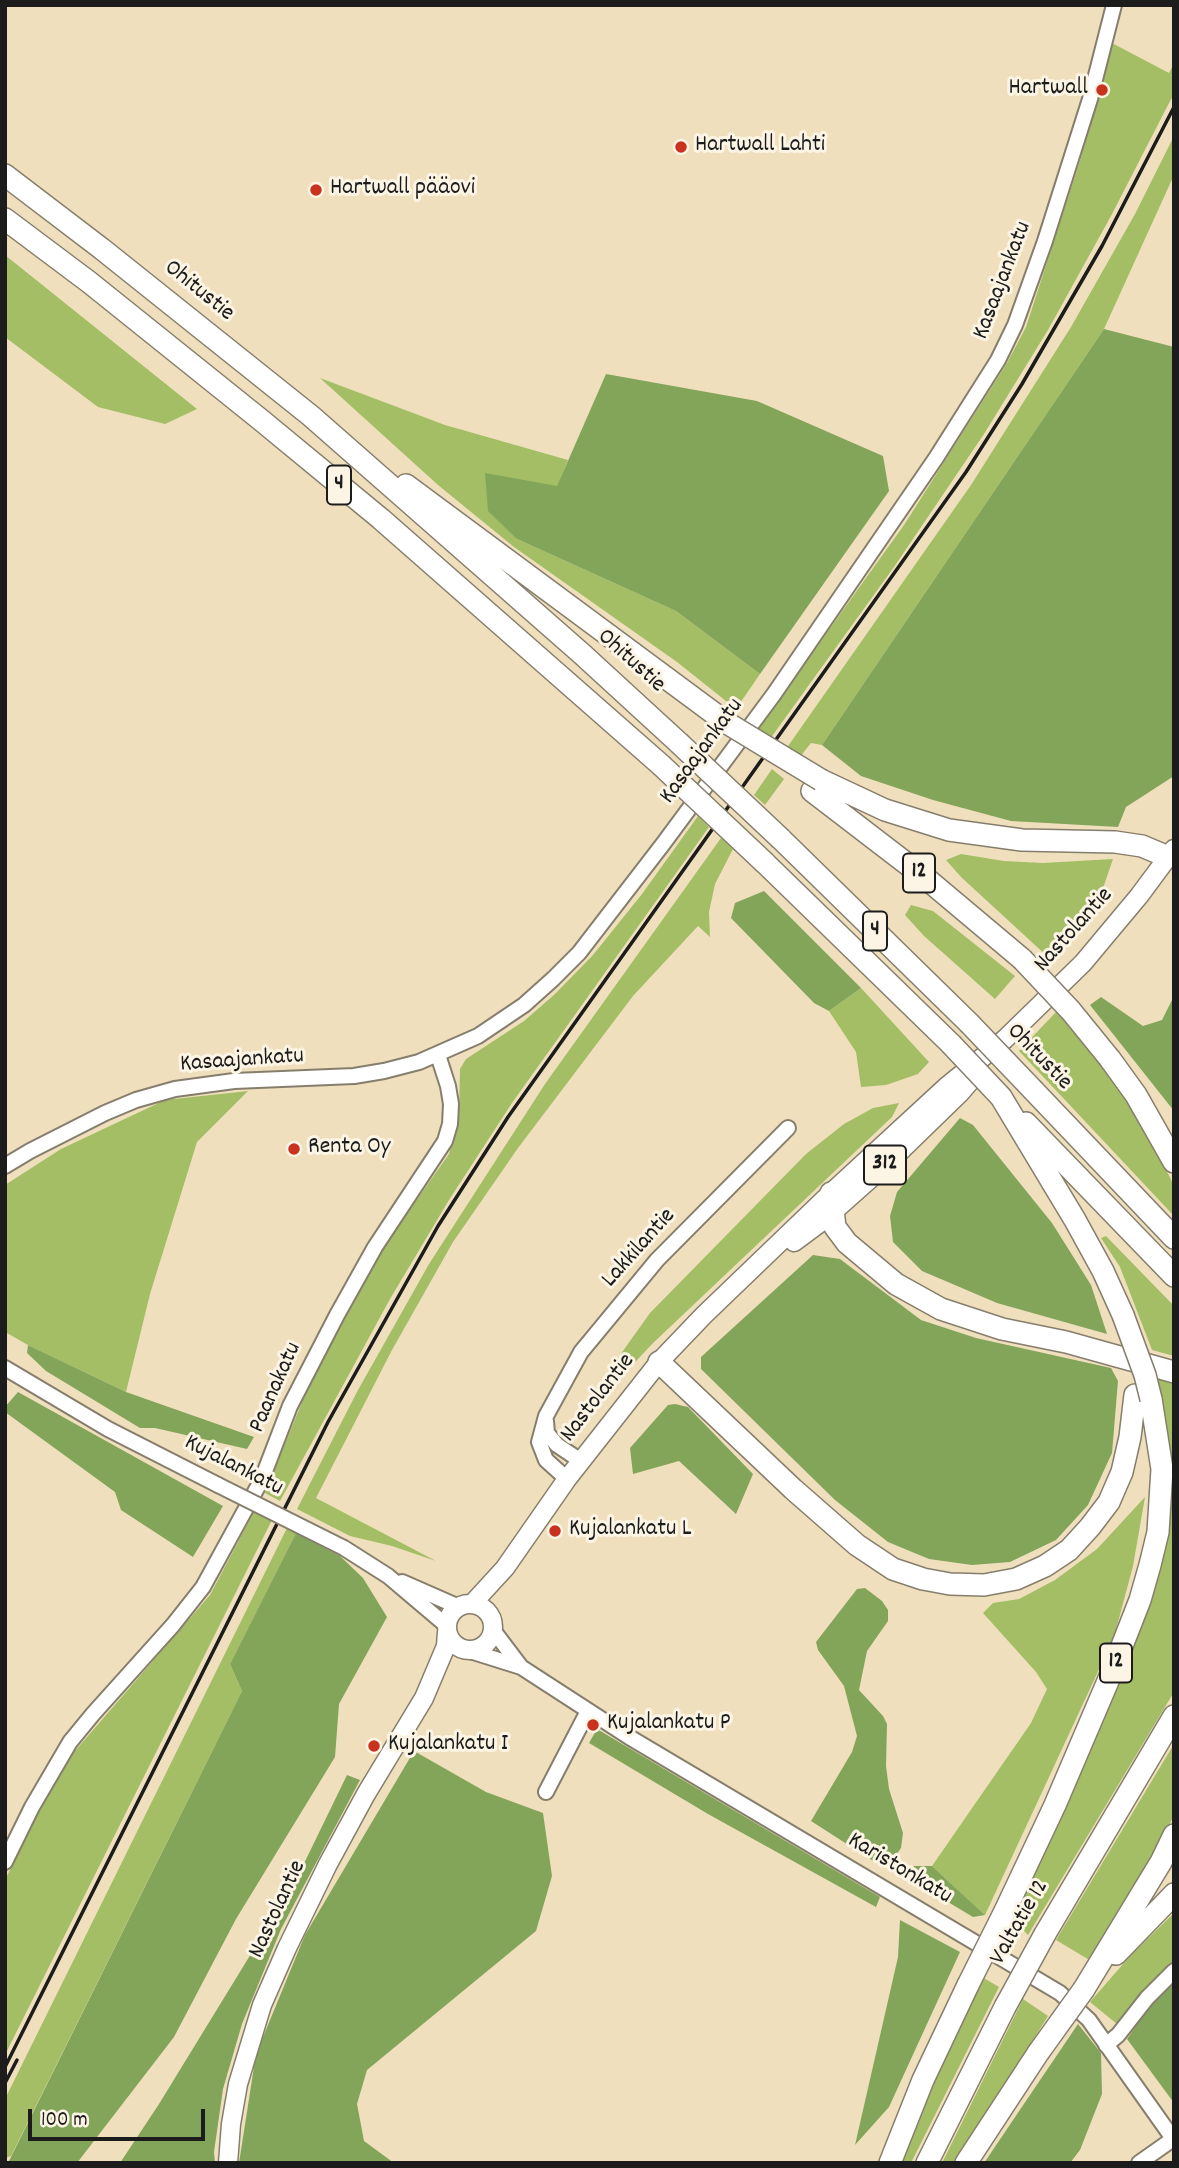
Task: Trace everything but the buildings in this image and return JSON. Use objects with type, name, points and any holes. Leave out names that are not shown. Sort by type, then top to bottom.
[{"type":"highway","name":"Ohitustie","points":[[5,175],[311,416],[582,654],[781,839],[969,1023],[1174,1238]]},
{"type":"highway","name":"4","points":[[5,219],[100,291],[301,453],[493,616],[661,765],[951,1044],[1174,1276]]},
{"type":"highway","name":"12","points":[[311,416],[704,707],[816,786],[1022,959],[1071,1011],[1110,1059],[1136,1095],[1174,1162]]},
{"type":"highway","points":[[816,786],[949,830],[1022,840],[1115,842],[1171,853]]},
{"type":"highway","points":[[659,1362],[817,1512],[857,1545],[893,1569],[950,1584],[984,1585],[1016,1579],[1045,1566],[1069,1550],[1109,1502],[1122,1472],[1143,1397],[1134,1375],[1123,1315],[1103,1271],[1000,1096]]},
{"type":"highway","points":[[831,1203],[835,1227],[847,1242],[897,1284],[941,1309],[1002,1329],[1066,1342],[1174,1373]]},
{"type":"highway","name":"12","points":[[890,2163],[923,2080],[1055,1805],[1140,1600],[1158,1532],[1162,1469],[1143,1397]]},
{"type":"highway","name":"Valtatie 12","points":[[927,2163],[1005,2007],[1045,1934],[1174,1716]]},
{"type":"highway","points":[[965,2163],[1084,1989],[1174,1835]]},
{"type":"highway","points":[[1084,1989],[1174,1894]]},
{"type":"main road","name":"Nastolantie","points":[[466,1605],[505,1569],[567,1479],[659,1362],[704,1315],[831,1203],[946,1087],[1005,1040],[1083,963],[1171,853]]},
{"type":"main road","name":"Nastolantie","points":[[491,1623],[505,1569]]},
{"type":"main road","points":[[466,1605],[484,1609],[491,1623],[491,1636],[483,1647],[468,1651],[456,1646],[447,1629],[450,1615],[466,1605]]},
{"type":"main road","name":"Nastolantie","points":[[228,2163],[230,2124],[238,2084],[262,2005],[328,1864],[366,1794],[424,1698],[446,1646],[447,1629]]},
{"type":"main road","name":"Nastolantie","points":[[424,1698],[468,1651]]},
{"type":"street","name":"Kasaajankatu","points":[[5,1166],[105,1113],[136,1100],[175,1089],[224,1082],[354,1076],[384,1071],[438,1055],[478,1036],[517,1010],[579,953],[774,694],[974,400],[998,360],[1028,291],[1090,99],[1114,5]]},
{"type":"street","name":"Paanakatu","points":[[5,1861],[37,1797],[70,1742],[203,1587],[262,1479],[290,1406],[337,1315],[375,1247],[441,1149],[450,1124],[451,1104],[438,1055]]},
{"type":"street","name":"Lakkilantie","points":[[567,1479],[542,1454],[539,1442],[546,1416],[581,1352],[657,1260],[788,1128]]},
{"type":"street","name":"Kujalankatu","points":[[5,1361],[57,1399]]},
{"type":"street","name":"Kujalankatu","points":[[5,1368],[108,1429],[344,1548],[388,1576],[447,1629]]},
{"type":"street","points":[[546,1416],[547,1433],[557,1445],[581,1461]]},
{"type":"street","name":"Kujalankatu","points":[[388,1576],[466,1605]]},
{"type":"street","name":"Karistonkatu","points":[[491,1623],[521,1667]]},
{"type":"street","name":"Karistonkatu","points":[[468,1651],[521,1667],[588,1711],[1060,1993],[1089,2020],[1173,2140],[1139,2163]]},
{"type":"street","points":[[546,1793],[588,1711]]},
{"type":"street","points":[[1106,2045],[1174,1971]]},
{"type":"green space","points":[[1112,43],[1169,73],[1174,63],[1174,94],[1048,330],[984,434],[894,567],[770,739],[757,730],[904,525],[1007,363],[1026,327],[1080,161]]},
{"type":"green space","points":[[1174,136],[1174,175],[1104,329],[822,745],[811,743],[799,758],[786,749],[971,485],[1071,327],[1135,214]]},
{"type":"green space","points":[[5,255],[197,409],[165,424],[98,407],[5,337]]},
{"type":"green space","points":[[1104,329],[1174,347],[1174,776],[1126,807],[1118,827],[1011,821],[933,800],[861,776],[822,745]]},
{"type":"green space","points":[[606,374],[757,401],[883,456],[889,491],[760,674],[676,611],[517,539],[488,511],[485,473],[557,486]]},
{"type":"green space","points":[[320,378],[445,425],[568,460],[557,487],[517,539],[676,611],[760,674],[736,709],[677,662],[514,547],[438,485]]},
{"type":"green space","points":[[772,769],[784,779],[765,805],[754,795]]},
{"type":"green space","points":[[698,816],[709,827],[512,1103],[449,1200],[390,1299],[280,1501],[265,1493],[311,1380],[380,1252],[449,1154],[459,1111],[460,1069],[466,1059],[524,1021],[593,955],[642,894]]},
{"type":"green space","points":[[721,838],[733,849],[715,884],[709,912],[710,937],[698,926],[633,996],[518,1148],[453,1242],[392,1350],[316,1498],[436,1561],[392,1546],[350,1536],[297,1509],[358,1390],[429,1264],[545,1084]]},
{"type":"green space","points":[[961,854],[1004,861],[1043,863],[1113,859],[1102,891],[1048,957],[946,860]]},
{"type":"green space","points":[[764,891],[861,988],[829,1011],[814,1003],[731,918],[735,903]]},
{"type":"green space","points":[[911,905],[933,911],[1015,976],[995,999],[924,936],[905,915]]},
{"type":"green space","points":[[861,988],[929,1062],[918,1074],[886,1085],[861,1087],[856,1052],[829,1011]]},
{"type":"green space","points":[[1174,996],[1174,1111],[1090,1005],[1101,997],[1143,1026],[1162,1020]]},
{"type":"green space","points":[[1057,1011],[1086,1044],[1129,1103],[1161,1159],[1174,1186],[1174,1216],[1019,1051]]},
{"type":"green space","points":[[248,1091],[197,1142],[150,1294],[126,1392],[5,1332],[5,1185],[61,1149],[165,1100]]},
{"type":"green space","points":[[899,1103],[892,1117],[652,1344],[611,1388],[610,1369],[650,1313],[806,1154],[844,1124],[873,1108]]},
{"type":"green space","points":[[960,1118],[973,1125],[1052,1223],[1091,1285],[1107,1334],[997,1303],[922,1271],[893,1242],[890,1216],[897,1192]]},
{"type":"green space","points":[[1106,1236],[1174,1306],[1174,1356],[1152,1350],[1120,1267],[1101,1238]]},
{"type":"green space","points":[[813,1255],[840,1259],[921,1320],[976,1338],[1111,1368],[1118,1381],[1112,1453],[1088,1505],[1056,1540],[1010,1562],[972,1565],[929,1559],[888,1542],[835,1500],[701,1369],[701,1357]]},
{"type":"green space","points":[[28,1345],[126,1392],[254,1437],[247,1449],[155,1428],[140,1428],[46,1371],[27,1353]]},
{"type":"green space","points":[[1154,1377],[1174,1384],[1174,1692],[1028,1935],[1011,1917],[1154,1580]]},
{"type":"green space","points":[[18,1392],[223,1506],[193,1557],[121,1510],[115,1492],[5,1412],[5,1407]]},
{"type":"green space","points":[[668,1405],[688,1407],[753,1474],[736,1514],[679,1461],[633,1474],[630,1448]]},
{"type":"green space","points":[[1145,1497],[1133,1566],[1114,1637],[985,1915],[932,1866],[1031,1723],[1047,1689],[1036,1672],[983,1613],[993,1603],[1019,1599],[1055,1580],[1097,1549]]},
{"type":"green space","points":[[254,1512],[272,1520],[5,2055],[5,1880],[35,1819],[74,1752],[210,1595]]},
{"type":"green space","points":[[287,1528],[296,1533],[230,1664],[242,1691],[11,2156],[5,2158],[5,2099]]},
{"type":"green space","points":[[296,1533],[340,1556],[363,1578],[387,1617],[339,1704],[335,1757],[236,1919],[174,2037],[77,2163],[8,2163],[242,1691],[230,1664]]},
{"type":"green space","points":[[865,1588],[882,1601],[888,1610],[888,1621],[867,1651],[859,1690],[887,1724],[886,1766],[889,1789],[903,1833],[901,1848],[894,1858],[887,1863],[878,1864],[811,1821],[852,1752],[857,1736],[844,1686],[818,1650],[816,1642],[857,1589]]},
{"type":"green space","points":[[597,1729],[880,1897],[876,1907],[708,1814],[589,1743]]},
{"type":"green space","points":[[1174,1744],[1174,1815],[1145,1877],[1091,1961],[1056,1940]]},
{"type":"green space","points":[[414,1751],[486,1792],[543,1813],[552,1876],[536,1931],[367,2070],[357,2104],[364,2141],[394,2163],[239,2163],[256,2054],[305,1935]]},
{"type":"green space","points":[[347,1775],[360,1780],[281,1929],[242,2024],[223,2089],[214,2152],[215,2163],[120,2163],[295,1882]]},
{"type":"green space","points":[[914,1866],[932,1866],[985,1915],[973,1917],[908,1878]]},
{"type":"green space","points":[[1174,1913],[1174,1963],[1144,1991],[1117,2024],[1090,2002],[1130,1956]]},
{"type":"green space","points":[[900,1920],[960,1952],[889,2107],[855,2145],[898,1957]]},
{"type":"green space","points":[[982,1977],[999,1987],[911,2163],[898,2163],[909,2130]]},
{"type":"green space","points":[[1174,1980],[1174,2103],[1127,2039],[1152,2003]]},
{"type":"green space","points":[[1023,1999],[1048,2016],[956,2163],[942,2163]]},
{"type":"green space","points":[[1078,2024],[1101,2053],[1102,2094],[1080,2150],[1070,2163],[984,2163]]},
{"type":"railway","points":[[5,2067],[328,1422],[438,1226],[508,1117],[966,472],[1022,384],[1102,246],[1174,107]]},
{"type":"railway","points":[[5,2083],[17,2060]]},
{"type":"place","name":"Hartwall","points":[[1102,90]]},
{"type":"place","name":"Hartwall Lahti","points":[[681,147]]},
{"type":"place","name":"Hartwall pääovi","points":[[316,190]]},
{"type":"place","name":"Renta Oy","points":[[294,1149]]},
{"type":"place","name":"Kujalankatu L","points":[[555,1531]]},
{"type":"place","name":"Kujalankatu P","points":[[593,1725]]},
{"type":"place","name":"Kujalankatu I","points":[[374,1746]]}]
